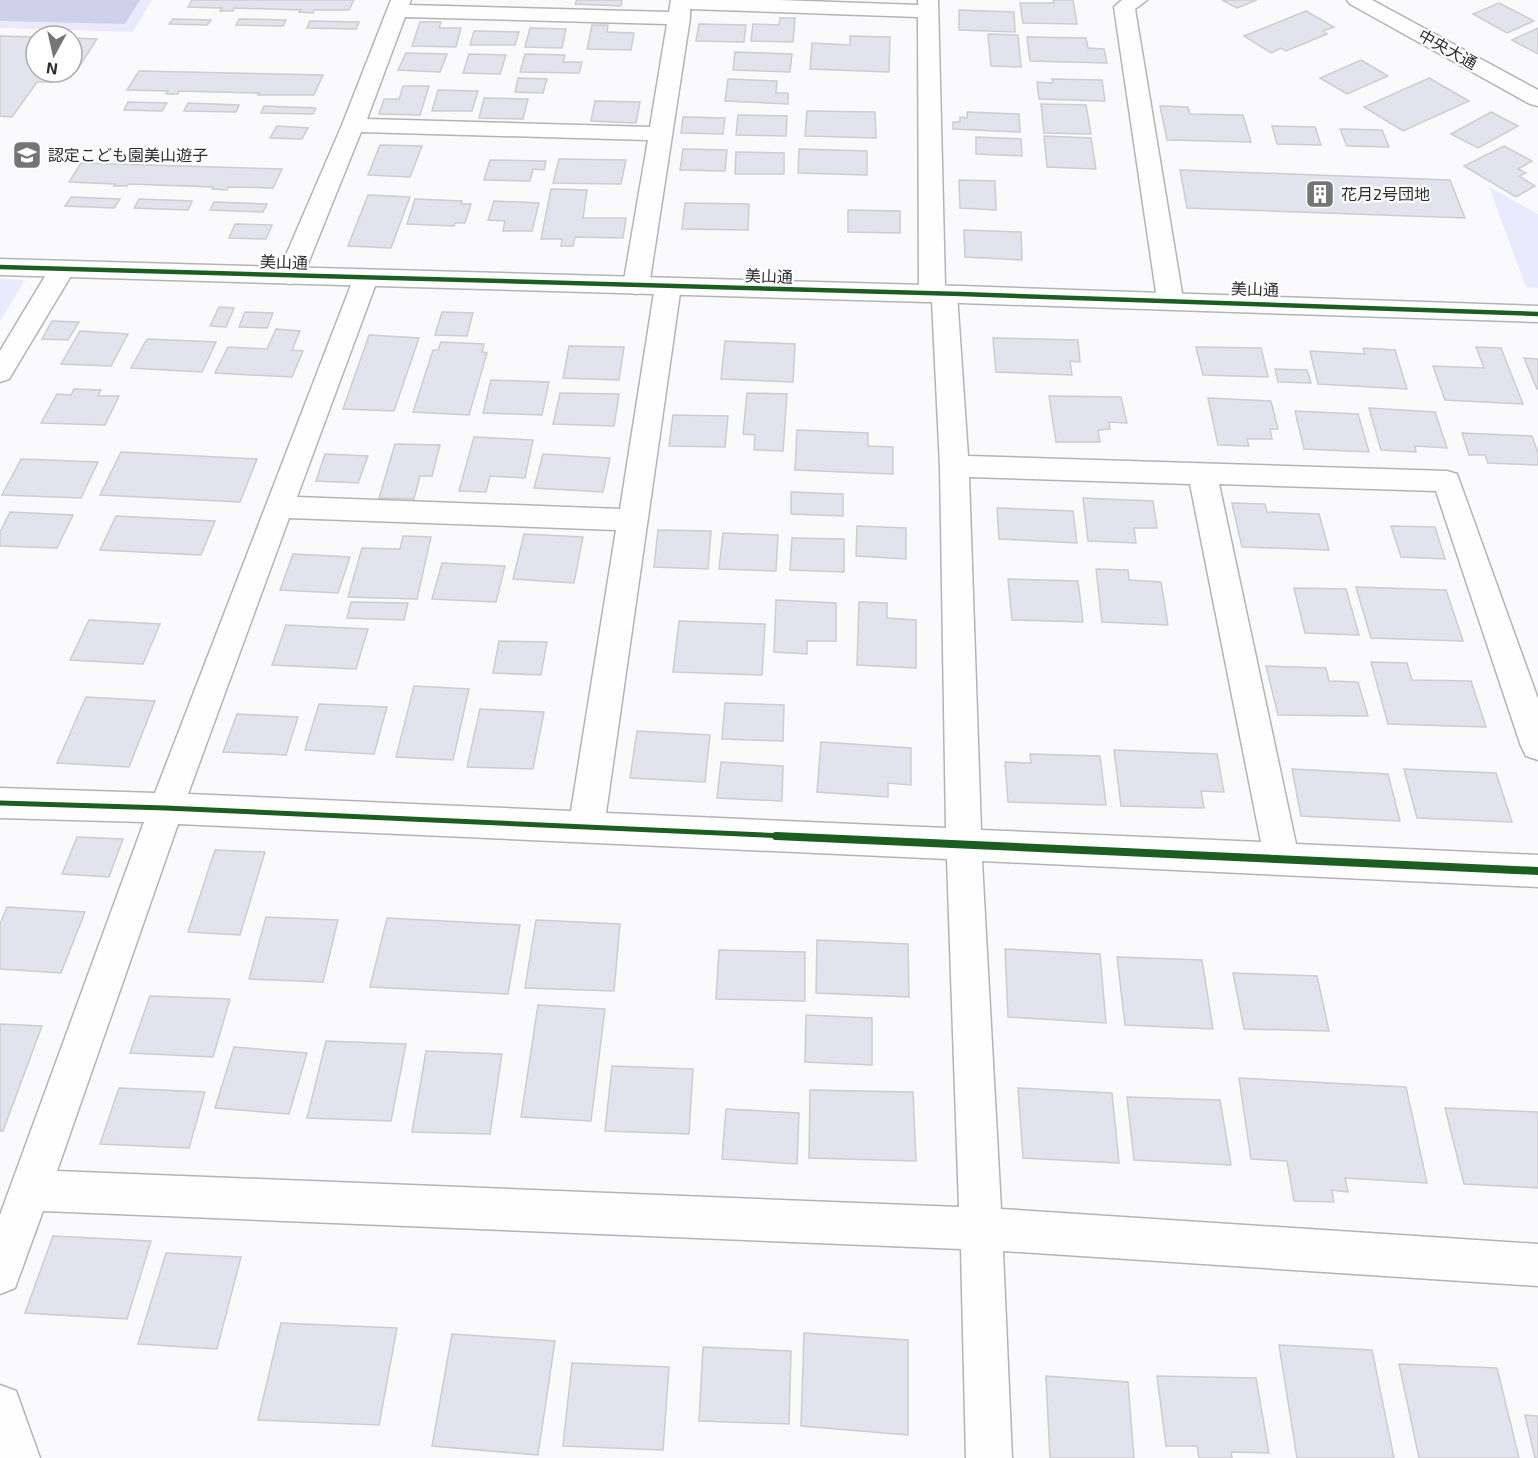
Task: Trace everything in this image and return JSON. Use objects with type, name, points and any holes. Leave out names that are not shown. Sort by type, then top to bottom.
[{"type":"street","points":[[1137,0],[1124,6],[1170,299]]},
{"type":"street","name":"中央大通","points":[[1357,0],[1538,99]]},
{"type":"street","points":[[290,276],[353,125],[398,6],[928,5],[938,293],[954,466],[964,846],[989,1458]]},
{"type":"street","points":[[636,286],[681,7]]},
{"type":"street","points":[[353,125],[659,135]]},
{"type":"street","name":"美山通","points":[[0,267],[1170,299],[1538,314]]},
{"type":"street","points":[[0,373],[62,268]]},
{"type":"street","points":[[0,1273],[166,808],[365,278]]},
{"type":"street","points":[[586,828],[668,286]]},
{"type":"street","points":[[954,466],[1447,481],[1538,746]]},
{"type":"street","points":[[1202,473],[1282,860]]},
{"type":"street","points":[[279,507],[633,520]]},
{"type":"street","points":[[0,803],[166,808],[1538,871]]},
{"type":"street","points":[[31,1190],[981,1229],[1538,1265]]},
{"type":"street","points":[[0,1407],[17,1458]]},
{"type":"shaded area","points":[[0,0],[152,0],[133,32],[84,31],[84,24],[24,24],[24,29],[0,28]]},
{"type":"shaded area","points":[[0,0],[140,0],[125,24],[0,21]]},
{"type":"shaded area","points":[[1489,187],[1538,214],[1538,288],[1526,287]]},
{"type":"shaded area","points":[[0,279],[25,280],[0,321]]},
{"type":"building","points":[[192,0],[354,0],[349,10],[314,10],[313,13],[299,12],[301,10],[234,8],[233,11],[220,11],[222,8],[188,7]]},
{"type":"building","points":[[577,0],[622,0],[621,6],[575,4]]},
{"type":"building","points":[[1053,0],[1073,0],[1077,24],[1023,23],[1020,3],[1054,3]]},
{"type":"building","points":[[1222,0],[1257,0],[1237,8]]},
{"type":"building","points":[[1499,3],[1534,21],[1507,33],[1473,14]]},
{"type":"building","points":[[959,10],[1014,12],[1015,32],[959,30]]},
{"type":"building","points":[[1306,11],[1334,27],[1323,31],[1327,34],[1286,51],[1281,48],[1271,53],[1244,36]]},
{"type":"building","points":[[780,18],[795,18],[793,42],[751,41],[753,24],[779,25]]},
{"type":"building","points":[[173,19],[211,20],[207,25],[169,24]]},
{"type":"building","points":[[239,19],[286,20],[283,26],[236,25]]},
{"type":"building","points":[[310,21],[359,22],[356,29],[307,28]]},
{"type":"building","points":[[420,22],[441,22],[439,28],[461,28],[456,47],[412,46]]},
{"type":"building","points":[[699,24],[746,25],[744,42],[696,41]]},
{"type":"building","points":[[592,25],[608,25],[607,32],[634,33],[631,50],[587,49]]},
{"type":"building","points":[[530,28],[566,29],[562,48],[525,47]]},
{"type":"building","points":[[1538,28],[1538,54],[1512,40]]},
{"type":"building","points":[[474,31],[519,32],[515,45],[470,45]]},
{"type":"building","points":[[988,34],[1018,35],[1021,67],[991,66]]},
{"type":"building","points":[[0,36],[24,37],[24,84],[36,84],[12,117],[0,116]]},
{"type":"building","points":[[850,36],[890,37],[889,72],[810,69],[812,43],[850,45]]},
{"type":"building","points":[[1027,37],[1086,38],[1088,48],[1104,49],[1107,63],[1030,61]]},
{"type":"building","points":[[84,38],[97,39],[84,59]]},
{"type":"building","points":[[735,52],[792,54],[790,72],[733,70]]},
{"type":"building","points":[[406,53],[447,54],[440,72],[398,70]]},
{"type":"building","points":[[469,54],[506,55],[500,74],[463,73]]},
{"type":"building","points":[[525,54],[565,55],[563,62],[582,62],[579,73],[520,72]]},
{"type":"building","points":[[1361,60],[1388,76],[1347,94],[1320,78]]},
{"type":"building","points":[[139,71],[323,75],[314,95],[179,91],[178,94],[166,94],[168,91],[127,90]]},
{"type":"building","points":[[518,78],[547,79],[543,93],[515,92]]},
{"type":"building","points":[[1429,78],[1469,101],[1403,131],[1364,107]]},
{"type":"building","points":[[728,79],[777,81],[776,93],[788,93],[788,104],[725,101]]},
{"type":"building","points":[[1052,79],[1102,80],[1105,101],[1039,99],[1037,82],[1053,83]]},
{"type":"building","points":[[403,86],[429,86],[420,115],[379,114],[384,99],[399,99]]},
{"type":"building","points":[[438,90],[478,91],[472,111],[432,111]]},
{"type":"building","points":[[484,98],[528,99],[523,119],[479,118]]},
{"type":"building","points":[[595,101],[640,102],[636,123],[591,121]]},
{"type":"building","points":[[128,102],[167,103],[162,111],[124,110]]},
{"type":"building","points":[[188,103],[239,105],[236,112],[184,111]]},
{"type":"building","points":[[1041,104],[1086,105],[1091,134],[1044,133]]},
{"type":"building","points":[[264,106],[316,108],[313,114],[261,113]]},
{"type":"building","points":[[1160,106],[1188,107],[1190,114],[1243,115],[1251,142],[1167,140]]},
{"type":"building","points":[[807,111],[875,112],[876,138],[805,136]]},
{"type":"building","points":[[967,112],[1019,114],[1020,132],[953,129],[953,122],[960,122],[960,117],[967,118]]},
{"type":"building","points":[[1491,112],[1518,126],[1478,148],[1451,134]]},
{"type":"building","points":[[738,115],[787,116],[786,136],[736,135]]},
{"type":"building","points":[[683,117],[725,118],[723,134],[681,133]]},
{"type":"building","points":[[277,126],[308,128],[302,139],[270,138]]},
{"type":"building","points":[[1272,126],[1315,127],[1321,145],[1277,144]]},
{"type":"building","points":[[1340,129],[1382,130],[1389,147],[1347,146]]},
{"type":"building","points":[[1044,136],[1091,138],[1096,169],[1047,167]]},
{"type":"building","points":[[976,137],[1021,139],[1022,156],[976,154]]},
{"type":"building","points":[[380,145],[422,146],[410,177],[368,175]]},
{"type":"building","points":[[1504,146],[1532,161],[1518,169],[1526,173],[1519,176],[1535,186],[1516,197],[1464,166]]},
{"type":"building","points":[[683,149],[727,150],[725,171],[680,170]]},
{"type":"building","points":[[799,149],[867,151],[867,175],[798,173]]},
{"type":"building","points":[[736,152],[784,153],[784,174],[735,174]]},
{"type":"building","points":[[559,159],[626,160],[621,184],[553,183]]},
{"type":"building","points":[[490,160],[546,161],[544,170],[533,169],[530,181],[484,180]]},
{"type":"building","points":[[81,163],[282,169],[273,188],[228,187],[227,190],[212,189],[213,187],[128,184],[127,186],[114,186],[115,184],[69,182]]},
{"type":"building","name":"花月2号団地","points":[[1180,170],[1450,180],[1465,218],[1187,208]]},
{"type":"building","points":[[959,180],[995,181],[996,210],[960,208]]},
{"type":"building","points":[[551,189],[587,190],[583,218],[626,218],[623,238],[575,237],[573,246],[561,246],[562,239],[541,239]]},
{"type":"building","points":[[368,195],[410,197],[391,248],[348,246]]},
{"type":"building","points":[[71,197],[120,199],[114,208],[65,206]]},
{"type":"building","points":[[139,199],[192,201],[188,210],[134,208]]},
{"type":"building","points":[[415,199],[462,201],[461,204],[471,204],[465,223],[455,223],[454,226],[407,224]]},
{"type":"building","points":[[494,201],[539,203],[532,231],[503,231],[505,221],[488,220]]},
{"type":"building","points":[[214,202],[267,204],[263,212],[210,210]]},
{"type":"building","points":[[685,203],[749,204],[748,230],[682,229]]},
{"type":"building","points":[[848,210],[900,211],[900,233],[848,232]]},
{"type":"building","points":[[235,224],[272,225],[266,239],[229,238]]},
{"type":"building","points":[[964,230],[1021,232],[1022,260],[965,257]]},
{"type":"building","points":[[219,307],[234,308],[226,327],[210,326]]},
{"type":"building","points":[[245,312],[273,313],[267,328],[239,327]]},
{"type":"building","points":[[442,312],[473,313],[467,336],[435,335]]},
{"type":"building","points":[[52,321],[79,322],[68,340],[42,339]]},
{"type":"building","points":[[276,329],[300,331],[292,350],[303,351],[292,377],[215,373],[228,347],[267,349]]},
{"type":"building","points":[[80,331],[128,334],[111,366],[61,364]]},
{"type":"building","points":[[369,335],[419,338],[394,411],[343,409]]},
{"type":"building","points":[[993,338],[1078,340],[1080,362],[1070,361],[1072,375],[996,372]]},
{"type":"building","points":[[147,339],[216,342],[202,372],[131,368]]},
{"type":"building","points":[[725,341],[795,344],[793,382],[721,379]]},
{"type":"building","points":[[441,342],[484,344],[482,352],[487,353],[469,415],[413,412],[433,350],[438,350]]},
{"type":"building","points":[[569,346],[624,347],[619,380],[563,378]]},
{"type":"building","points":[[1196,347],[1261,348],[1268,377],[1203,375]]},
{"type":"building","points":[[1476,347],[1501,348],[1523,404],[1445,400],[1433,366],[1484,368]]},
{"type":"building","points":[[1363,348],[1395,350],[1407,389],[1318,384],[1310,351],[1365,354]]},
{"type":"building","points":[[1524,358],[1538,359],[1538,389],[1537,389]]},
{"type":"building","points":[[1275,369],[1307,370],[1311,383],[1278,382]]},
{"type":"building","points":[[491,380],[549,382],[542,415],[483,413]]},
{"type":"building","points":[[74,389],[101,390],[98,396],[119,396],[105,425],[41,423],[57,394],[71,395]]},
{"type":"building","points":[[560,393],[619,394],[614,426],[553,424]]},
{"type":"building","points":[[747,393],[787,394],[783,451],[754,450],[755,435],[743,434]]},
{"type":"building","points":[[1049,396],[1121,397],[1127,423],[1109,422],[1110,429],[1098,430],[1100,442],[1056,442]]},
{"type":"building","points":[[1208,398],[1271,401],[1278,429],[1270,429],[1272,439],[1247,439],[1249,446],[1218,445]]},
{"type":"building","points":[[1369,408],[1435,412],[1447,448],[1415,446],[1416,452],[1381,450]]},
{"type":"building","points":[[1295,411],[1358,414],[1369,452],[1304,449]]},
{"type":"building","points":[[673,415],[728,416],[725,447],[669,446]]},
{"type":"building","points":[[797,430],[868,433],[868,446],[893,447],[893,474],[795,470]]},
{"type":"building","points":[[1462,433],[1532,436],[1538,453],[1538,465],[1488,463],[1485,455],[1469,455]]},
{"type":"building","points":[[474,437],[533,440],[525,478],[490,476],[486,492],[459,491]]},
{"type":"building","points":[[395,444],[440,445],[432,476],[420,476],[414,499],[379,498]]},
{"type":"building","points":[[121,452],[257,459],[240,502],[100,495]]},
{"type":"building","points":[[325,454],[368,456],[358,483],[316,481]]},
{"type":"building","points":[[543,454],[610,458],[603,492],[534,488]]},
{"type":"building","points":[[21,459],[98,462],[81,498],[2,495]]},
{"type":"building","points":[[791,492],[843,494],[843,516],[791,514]]},
{"type":"building","points":[[1083,498],[1153,501],[1157,528],[1134,528],[1136,543],[1088,541]]},
{"type":"building","points":[[1232,503],[1265,504],[1267,512],[1319,514],[1329,550],[1242,547]]},
{"type":"building","points":[[997,508],[1073,511],[1077,543],[999,539]]},
{"type":"building","points":[[10,512],[73,515],[57,548],[0,546],[0,532]]},
{"type":"building","points":[[116,516],[215,521],[201,555],[100,550]]},
{"type":"building","points":[[857,526],[906,528],[906,559],[856,556]]},
{"type":"building","points":[[1391,526],[1435,527],[1445,559],[1401,557]]},
{"type":"building","points":[[658,530],[711,531],[708,569],[654,567]]},
{"type":"building","points":[[723,533],[778,535],[776,571],[719,569]]},
{"type":"building","points":[[524,534],[583,537],[574,583],[513,579]]},
{"type":"building","points":[[403,536],[431,537],[417,599],[348,597],[362,548],[400,549]]},
{"type":"building","points":[[792,538],[844,539],[844,572],[790,570]]},
{"type":"building","points":[[293,554],[350,557],[338,593],[280,590]]},
{"type":"building","points":[[442,563],[505,566],[496,602],[432,599]]},
{"type":"building","points":[[1096,569],[1128,570],[1129,580],[1161,582],[1168,625],[1102,622]]},
{"type":"building","points":[[1008,579],[1078,581],[1083,622],[1012,620]]},
{"type":"building","points":[[1356,587],[1446,590],[1463,641],[1371,638]]},
{"type":"building","points":[[1294,588],[1346,589],[1359,635],[1305,633]]},
{"type":"building","points":[[776,600],[836,603],[836,641],[807,641],[807,654],[774,652]]},
{"type":"building","points":[[351,602],[408,603],[404,620],[347,618]]},
{"type":"building","points":[[859,602],[887,603],[887,618],[916,620],[916,668],[857,665]]},
{"type":"building","points":[[89,620],[160,624],[143,664],[70,660]]},
{"type":"building","points":[[679,621],[765,624],[762,675],[673,672]]},
{"type":"building","points":[[286,625],[368,629],[356,669],[272,665]]},
{"type":"building","points":[[499,641],[547,642],[541,675],[493,673]]},
{"type":"building","points":[[1371,662],[1407,663],[1412,680],[1471,681],[1486,727],[1388,724]]},
{"type":"building","points":[[1266,666],[1326,668],[1329,681],[1358,682],[1368,716],[1278,715]]},
{"type":"building","points":[[414,686],[469,689],[453,760],[396,757]]},
{"type":"building","points":[[86,697],[155,701],[129,767],[57,763]]},
{"type":"building","points":[[725,703],[784,705],[783,741],[722,739]]},
{"type":"building","points":[[319,704],[387,707],[374,754],[305,750]]},
{"type":"building","points":[[480,709],[544,712],[533,769],[467,767]]},
{"type":"building","points":[[237,714],[298,717],[286,755],[223,752]]},
{"type":"building","points":[[637,731],[710,735],[705,782],[630,778]]},
{"type":"building","points":[[821,742],[911,748],[911,785],[888,783],[888,797],[817,792]]},
{"type":"building","points":[[1114,750],[1217,754],[1224,792],[1201,791],[1204,808],[1121,806]]},
{"type":"building","points":[[1030,754],[1100,756],[1106,805],[1008,802],[1005,762],[1031,763]]},
{"type":"building","points":[[721,762],[783,766],[782,801],[717,798]]},
{"type":"building","points":[[1292,769],[1388,774],[1400,821],[1301,816]]},
{"type":"building","points":[[1404,769],[1496,773],[1512,822],[1417,818]]},
{"type":"building","points":[[77,837],[123,839],[109,877],[62,874]]},
{"type":"building","points":[[215,850],[265,852],[240,935],[188,932]]},
{"type":"building","points":[[7,907],[85,912],[61,973],[0,969],[0,924]]},
{"type":"building","points":[[266,917],[338,920],[323,982],[249,979]]},
{"type":"building","points":[[387,918],[520,925],[508,994],[370,987]]},
{"type":"building","points":[[536,920],[620,924],[614,991],[525,988]]},
{"type":"building","points":[[817,940],[908,944],[909,997],[816,993]]},
{"type":"building","points":[[1005,949],[1100,954],[1106,1023],[1008,1017]]},
{"type":"building","points":[[719,950],[805,952],[805,1001],[716,999]]},
{"type":"building","points":[[1117,957],[1202,960],[1213,1029],[1125,1025]]},
{"type":"building","points":[[1233,973],[1317,976],[1329,1031],[1244,1029]]},
{"type":"building","points":[[150,996],[230,999],[213,1057],[130,1053]]},
{"type":"building","points":[[538,1005],[605,1009],[591,1121],[521,1117]]},
{"type":"building","points":[[806,1015],[872,1018],[872,1065],[805,1062]]},
{"type":"building","points":[[0,1024],[42,1026],[3,1131],[0,1131]]},
{"type":"building","points":[[326,1041],[406,1044],[391,1121],[307,1118]]},
{"type":"building","points":[[234,1047],[307,1053],[289,1114],[215,1108]]},
{"type":"building","points":[[426,1051],[502,1054],[490,1134],[412,1132]]},
{"type":"building","points":[[612,1066],[693,1069],[689,1134],[605,1131]]},
{"type":"building","points":[[1239,1078],[1406,1087],[1427,1183],[1345,1178],[1348,1192],[1332,1190],[1334,1202],[1294,1201],[1287,1161],[1251,1159]]},
{"type":"building","points":[[119,1088],[205,1092],[189,1148],[100,1144]]},
{"type":"building","points":[[1018,1088],[1112,1093],[1119,1163],[1023,1158]]},
{"type":"building","points":[[810,1090],[913,1092],[916,1161],[809,1158]]},
{"type":"building","points":[[1127,1097],[1220,1100],[1231,1165],[1134,1160]]},
{"type":"building","points":[[1445,1108],[1538,1112],[1538,1188],[1464,1184]]},
{"type":"building","points":[[726,1109],[799,1113],[797,1164],[722,1159]]},
{"type":"building","points":[[53,1236],[151,1241],[127,1319],[25,1313]]},
{"type":"building","points":[[166,1253],[241,1257],[217,1349],[138,1344]]},
{"type":"building","points":[[281,1323],[397,1328],[379,1425],[258,1420]]},
{"type":"building","points":[[804,1333],[908,1340],[908,1435],[801,1426]]},
{"type":"building","points":[[452,1334],[555,1341],[538,1455],[432,1446]]},
{"type":"building","points":[[1279,1345],[1372,1350],[1394,1458],[1297,1458]]},
{"type":"building","points":[[703,1347],[791,1351],[789,1424],[699,1421]]},
{"type":"building","points":[[572,1363],[669,1367],[663,1450],[563,1446]]},
{"type":"building","points":[[1399,1364],[1497,1368],[1519,1458],[1419,1458]]},
{"type":"building","points":[[1046,1376],[1128,1382],[1134,1458],[1050,1458]]},
{"type":"building","points":[[1157,1376],[1256,1378],[1269,1453],[1231,1452],[1232,1458],[1199,1458],[1197,1446],[1166,1446]]},
{"type":"building","points":[[1525,1415],[1538,1416],[1538,1458],[1535,1458]]},
{"type":"cycle path","points":[[0,267],[961,294],[1538,314]]},
{"type":"cycle path","points":[[0,803],[166,808],[1538,871]]},
{"type":"place","name":"認定こども園美山遊子","points":[[27,155]]},
{"type":"place","name":"花月2号団地","points":[[1320,194]]}]
